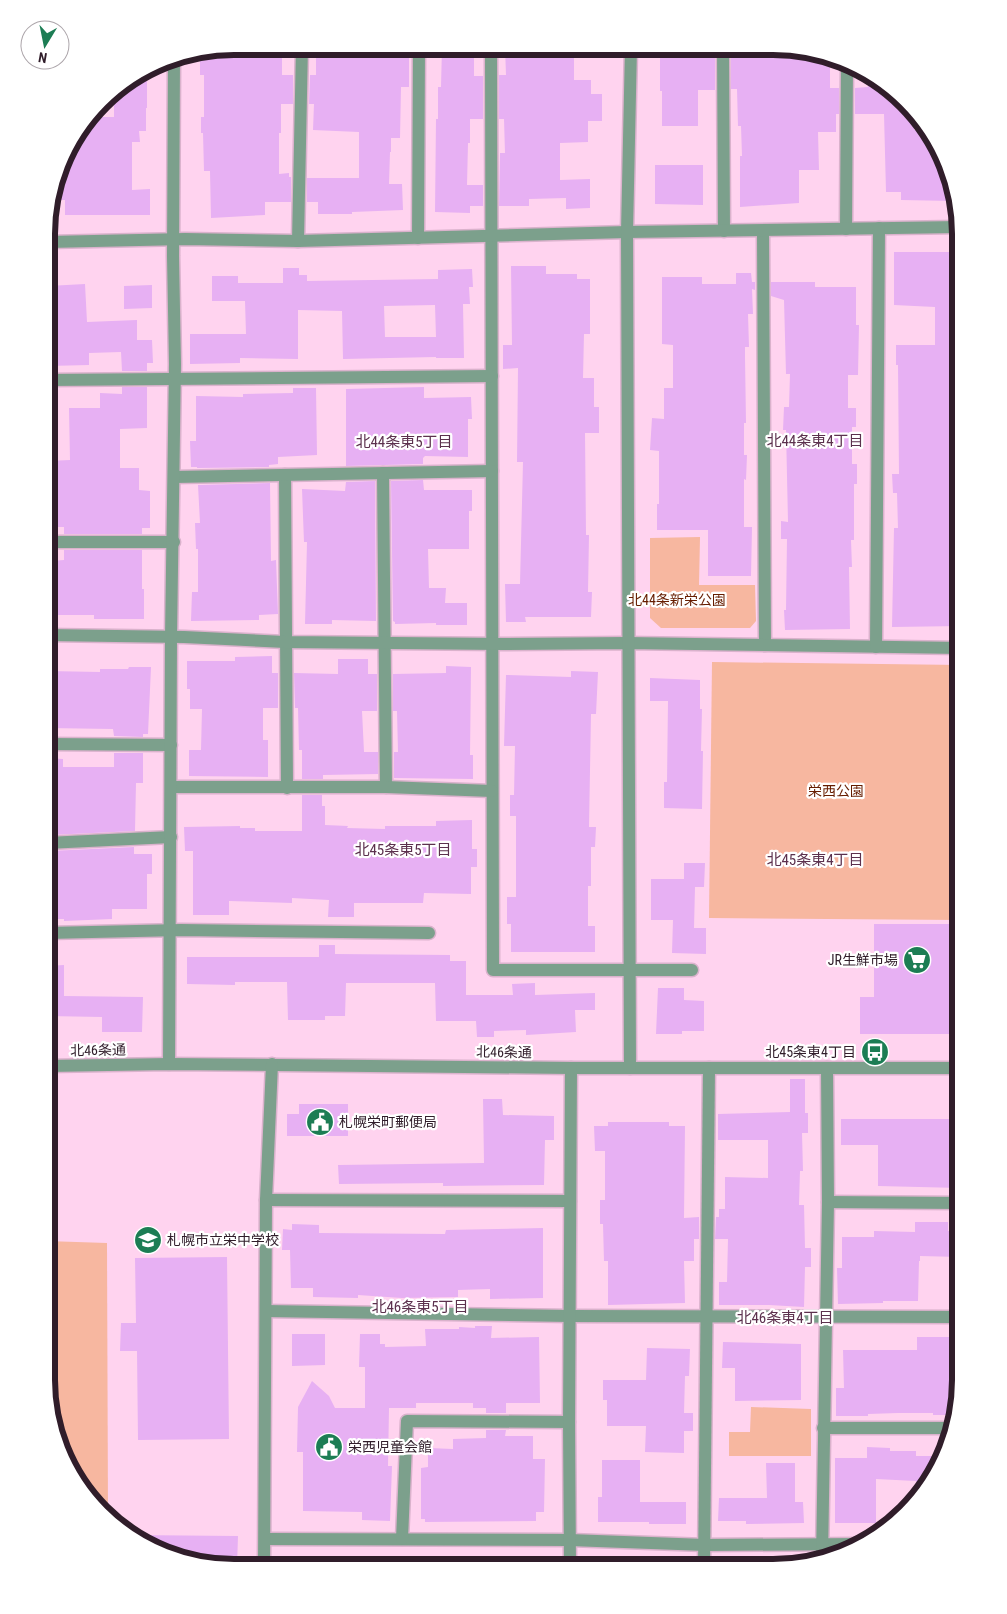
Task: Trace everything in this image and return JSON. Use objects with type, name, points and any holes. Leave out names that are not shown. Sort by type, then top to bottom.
[{"type":"street","points":[[298,241],[302,55]]},
{"type":"street","points":[[418,238],[419,55]]},
{"type":"street","points":[[491,55],[493,970],[692,970]]},
{"type":"street","points":[[630,1068],[627,232],[631,55]]},
{"type":"street","points":[[723,55],[724,231]]},
{"type":"street","points":[[169,1064],[175,378],[173,239],[174,66]]},
{"type":"street","points":[[846,229],[847,72]]},
{"type":"street","points":[[55,242],[173,239],[298,241],[627,232],[952,227]]},
{"type":"street","points":[[876,646],[879,228]]},
{"type":"street","points":[[763,230],[765,645]]},
{"type":"street","points":[[55,380],[492,376]]},
{"type":"street","points":[[174,477],[492,471]]},
{"type":"street","points":[[383,473],[386,788]]},
{"type":"street","points":[[285,475],[287,788]]},
{"type":"street","points":[[55,542],[174,542]]},
{"type":"street","points":[[55,635],[172,637],[285,642],[627,643],[952,648]]},
{"type":"street","points":[[55,744],[171,745]]},
{"type":"street","points":[[171,787],[386,788],[492,792]]},
{"type":"street","points":[[55,843],[170,837]]},
{"type":"street","points":[[55,933],[170,930],[429,933]]},
{"type":"street","points":[[264,1559],[266,1200],[272,1064]]},
{"type":"street","name":"北46条通","points":[[55,1066],[272,1064],[572,1068],[952,1068]]},
{"type":"street","points":[[570,1559],[569,1422],[572,1068]]},
{"type":"street","points":[[704,1559],[709,1068]]},
{"type":"street","points":[[822,1552],[828,1202],[827,1068]]},
{"type":"street","points":[[266,1200],[570,1202]]},
{"type":"street","points":[[828,1202],[952,1203]]},
{"type":"street","points":[[266,1311],[570,1316],[952,1317]]},
{"type":"street","points":[[402,1539],[407,1421],[569,1422]]},
{"type":"street","points":[[823,1428],[945,1428]]},
{"type":"street","points":[[265,1539],[570,1540],[704,1544],[843,1544]]},
{"type":"green space","name":"北44条新栄公園","points":[[700,537],[699,585],[755,585],[756,621],[750,628],[661,628],[650,618],[650,538]]},
{"type":"green space","name":"栄西公園","points":[[712,662],[952,665],[952,920],[709,918]]},
{"type":"green space","points":[[55,1241],[107,1243],[108,1506],[92,1489],[74,1459],[61,1426],[55,1391]]},
{"type":"green space","points":[[751,1407],[811,1409],[811,1456],[729,1456],[729,1432],[750,1432]]},
{"type":"building","points":[[223,55],[282,55],[282,75],[293,75],[293,104],[281,104],[279,174],[289,173],[289,177],[291,177],[291,202],[265,202],[265,215],[211,218],[210,171],[204,171],[203,133],[201,133],[201,117],[204,117],[204,75],[200,75],[200,58]]},
{"type":"building","points":[[316,55],[409,55],[409,87],[401,87],[400,138],[391,138],[390,152],[389,184],[402,184],[403,210],[352,212],[352,214],[318,214],[318,202],[307,202],[307,178],[359,178],[359,132],[313,130],[314,104],[309,104],[310,75],[316,75]]},
{"type":"building","points":[[442,55],[474,55],[474,76],[483,76],[483,119],[470,119],[467,185],[483,185],[483,206],[470,206],[470,213],[435,212],[436,119],[438,119],[438,87],[441,87]]},
{"type":"building","points":[[505,55],[574,55],[574,80],[591,80],[591,94],[602,94],[602,121],[588,121],[588,142],[560,143],[560,180],[590,179],[590,208],[566,209],[566,198],[529,199],[529,206],[499,206],[500,153],[505,153],[504,119],[499,119],[499,75],[506,75]]},
{"type":"building","points":[[660,55],[715,55],[715,90],[698,90],[698,126],[662,126],[662,91],[660,91]]},
{"type":"building","points":[[731,55],[784,55],[808,58],[813,59],[813,62],[822,62],[830,65],[830,88],[839,88],[839,114],[836,114],[836,132],[818,132],[819,170],[799,170],[799,203],[740,207],[741,126],[738,126],[737,89],[731,89]]},
{"type":"building","points":[[147,78],[146,131],[139,131],[140,142],[132,142],[132,190],[150,189],[150,215],[65,215],[65,200],[58,199],[69,166],[79,145],[99,117],[114,117],[114,102],[125,92]]},
{"type":"building","points":[[868,83],[882,92],[914,124],[914,130],[918,130],[938,166],[949,201],[901,200],[901,192],[886,192],[884,114],[855,114],[855,88],[868,87]]},
{"type":"building","points":[[655,165],[703,165],[703,205],[655,204]]},
{"type":"building","points":[[894,252],[952,252],[952,626],[892,627],[894,528],[898,528],[897,493],[893,493],[892,474],[899,474],[898,365],[896,365],[896,345],[935,345],[935,307],[894,305]]},
{"type":"building","points":[[511,266],[546,266],[546,274],[577,274],[577,279],[590,279],[590,334],[584,334],[583,378],[594,378],[594,407],[599,407],[599,433],[585,433],[586,535],[589,535],[588,592],[592,592],[591,617],[525,617],[526,622],[506,622],[505,584],[520,584],[523,462],[517,462],[518,368],[503,369],[503,345],[512,345]]},
{"type":"building","points":[[283,268],[299,268],[299,275],[307,275],[307,281],[438,279],[438,270],[472,269],[473,287],[469,287],[470,304],[463,304],[464,358],[343,359],[342,311],[298,310],[298,359],[240,358],[240,363],[190,364],[190,334],[246,334],[245,301],[212,301],[212,276],[238,276],[238,283],[283,283]],"holes":[[[435,305],[436,337],[385,337],[384,306]]]},
{"type":"building","points":[[736,273],[751,273],[752,282],[755,282],[755,290],[752,289],[753,314],[748,314],[749,347],[745,347],[746,423],[744,423],[744,455],[747,455],[746,480],[744,479],[744,527],[752,527],[751,576],[708,576],[708,530],[657,530],[659,451],[650,450],[652,418],[664,419],[664,388],[673,388],[673,345],[662,344],[662,277],[702,277],[702,284],[736,284]]},
{"type":"building","points":[[771,282],[815,282],[815,287],[856,287],[856,325],[859,325],[858,375],[848,375],[848,408],[856,408],[856,427],[852,427],[852,464],[857,464],[857,484],[854,484],[854,540],[851,540],[852,567],[849,567],[850,629],[785,630],[787,539],[781,539],[781,521],[788,522],[786,430],[783,430],[784,407],[789,407],[790,374],[786,374],[784,300],[771,296]]},
{"type":"building","points":[[85,284],[87,322],[137,320],[137,340],[152,340],[153,363],[147,363],[147,371],[122,371],[121,352],[89,353],[89,365],[55,366],[55,347],[57,347],[55,286]]},
{"type":"building","points":[[152,285],[152,308],[124,309],[124,286]]},
{"type":"building","points":[[122,387],[147,387],[147,428],[120,429],[120,468],[139,468],[139,490],[150,491],[150,528],[142,528],[142,534],[64,534],[64,527],[55,527],[55,461],[70,460],[69,408],[100,408],[100,393],[122,394]]},
{"type":"building","points":[[424,387],[424,398],[471,397],[472,419],[468,419],[468,457],[425,456],[423,464],[346,466],[346,389]]},
{"type":"building","points":[[293,388],[316,388],[317,455],[278,457],[278,464],[269,465],[269,467],[191,467],[190,441],[196,441],[196,396],[243,397],[243,394],[293,393]]},
{"type":"building","points":[[423,480],[424,490],[472,490],[472,511],[469,511],[469,549],[428,549],[429,588],[446,588],[445,603],[467,603],[467,625],[436,625],[436,623],[395,624],[393,621],[391,481]]},
{"type":"building","points":[[375,481],[376,621],[332,620],[332,624],[305,624],[307,542],[304,542],[302,489],[345,491],[346,482]]},
{"type":"building","points":[[270,483],[271,561],[276,560],[278,614],[259,615],[259,620],[191,621],[192,592],[198,592],[198,549],[196,549],[195,523],[200,523],[198,485]]},
{"type":"building","points":[[64,550],[142,550],[144,619],[94,619],[94,615],[55,615],[55,561],[64,560]]},
{"type":"building","points":[[272,656],[272,673],[278,673],[278,708],[263,708],[263,740],[268,740],[268,777],[189,776],[189,750],[201,750],[202,709],[190,709],[190,689],[187,689],[187,661],[235,661],[235,657]]},
{"type":"building","points":[[338,659],[368,659],[368,674],[377,674],[377,711],[362,711],[364,752],[378,752],[378,774],[323,775],[323,779],[302,779],[302,750],[299,750],[298,708],[295,708],[294,673],[338,674]]},
{"type":"building","points":[[446,666],[471,667],[470,755],[473,755],[473,779],[394,778],[394,752],[398,752],[397,711],[393,711],[393,674],[446,673]]},
{"type":"building","points":[[129,667],[151,667],[148,734],[143,734],[143,737],[114,736],[113,729],[55,728],[55,671],[100,672],[100,669],[128,669]]},
{"type":"building","points":[[571,671],[598,672],[596,714],[591,714],[589,827],[596,827],[595,847],[591,847],[591,886],[588,886],[588,926],[595,926],[595,952],[511,952],[511,924],[507,924],[507,897],[516,897],[516,816],[510,816],[510,795],[514,795],[515,746],[504,746],[506,675],[571,677]]},
{"type":"building","points":[[650,678],[700,680],[700,709],[702,709],[701,751],[703,751],[702,809],[664,808],[664,782],[667,782],[668,701],[650,701]]},
{"type":"building","points":[[114,753],[143,753],[143,783],[136,783],[135,831],[55,835],[55,758],[63,759],[63,767],[114,767]]},
{"type":"building","points":[[302,795],[322,795],[322,806],[325,806],[325,825],[348,826],[347,828],[385,829],[385,826],[436,826],[436,821],[472,820],[472,849],[477,849],[477,867],[471,867],[471,894],[424,893],[423,903],[354,903],[354,917],[328,917],[329,900],[292,898],[292,903],[229,901],[229,915],[193,915],[193,851],[185,851],[184,827],[240,826],[240,828],[255,828],[255,831],[302,831]]},
{"type":"building","points":[[134,847],[134,854],[152,854],[152,874],[147,874],[147,909],[112,909],[112,919],[64,921],[64,919],[55,919],[55,851]]},
{"type":"building","points":[[684,863],[705,863],[704,887],[695,887],[694,928],[706,928],[706,954],[672,953],[673,920],[651,920],[651,879],[684,879]]},
{"type":"building","name":"JR生鮮市場","points":[[874,924],[952,924],[952,1034],[860,1034],[860,997],[874,997]]},
{"type":"building","points":[[319,945],[335,945],[335,954],[450,955],[450,961],[466,961],[466,995],[513,995],[512,984],[535,983],[535,995],[595,993],[595,1010],[575,1010],[576,1032],[526,1035],[526,1030],[494,1031],[494,1037],[477,1037],[476,1021],[436,1021],[435,983],[346,983],[345,1016],[325,1016],[325,1020],[288,1020],[287,982],[235,982],[235,985],[187,984],[187,957],[319,957]]},
{"type":"building","points":[[64,965],[64,996],[143,997],[142,1032],[102,1032],[102,1017],[55,1016],[55,966]]},
{"type":"building","points":[[658,988],[684,988],[684,1000],[704,1001],[704,1031],[682,1031],[682,1034],[656,1034]]},
{"type":"building","points":[[790,1079],[805,1079],[805,1113],[808,1113],[808,1133],[802,1133],[803,1171],[800,1171],[799,1205],[804,1205],[805,1248],[811,1248],[811,1267],[805,1267],[804,1307],[719,1305],[719,1282],[727,1282],[728,1239],[715,1239],[716,1217],[719,1217],[719,1209],[725,1209],[725,1177],[768,1178],[768,1140],[718,1140],[718,1114],[790,1112]]},
{"type":"building","points":[[483,1099],[502,1099],[503,1115],[554,1116],[554,1140],[545,1140],[544,1185],[443,1186],[443,1183],[339,1184],[338,1165],[484,1163]]},
{"type":"building","points":[[299,1104],[348,1104],[348,1136],[287,1136],[287,1114],[299,1114]]},
{"type":"building","points":[[841,1119],[952,1119],[952,1188],[878,1186],[878,1145],[841,1145]]},
{"type":"building","points":[[608,1122],[669,1122],[669,1126],[685,1126],[684,1218],[699,1217],[699,1239],[694,1239],[694,1261],[684,1261],[685,1303],[608,1305],[608,1261],[604,1261],[603,1224],[600,1224],[600,1200],[605,1200],[605,1151],[595,1151],[594,1126],[608,1126]]},
{"type":"building","points":[[915,1222],[948,1222],[948,1231],[952,1231],[952,1257],[920,1256],[918,1301],[838,1304],[837,1268],[842,1268],[842,1237],[874,1237],[874,1231],[915,1232]]},
{"type":"building","points":[[292,1224],[319,1225],[319,1233],[445,1234],[446,1230],[543,1228],[543,1298],[490,1299],[490,1289],[458,1290],[458,1297],[402,1298],[358,1295],[358,1298],[313,1297],[313,1288],[291,1288],[290,1250],[282,1250],[283,1229],[292,1230]]},
{"type":"building","points":[[227,1257],[229,1439],[138,1440],[137,1351],[120,1351],[121,1323],[136,1323],[135,1258]]},
{"type":"building","points":[[475,1326],[492,1326],[491,1338],[539,1337],[540,1403],[506,1403],[506,1413],[486,1413],[486,1408],[473,1408],[473,1403],[416,1403],[416,1408],[389,1408],[388,1466],[392,1466],[390,1521],[362,1520],[362,1512],[303,1511],[303,1452],[297,1452],[298,1407],[312,1381],[329,1396],[335,1408],[365,1408],[365,1367],[359,1367],[360,1334],[380,1334],[380,1344],[385,1344],[385,1347],[426,1346],[425,1329],[459,1329],[459,1327],[475,1328]]},
{"type":"building","points":[[292,1334],[325,1334],[325,1365],[292,1366]]},
{"type":"building","points":[[917,1337],[952,1337],[952,1391],[949,1415],[898,1413],[868,1414],[868,1416],[836,1416],[836,1388],[844,1388],[843,1350],[917,1350]]},
{"type":"building","points":[[723,1342],[801,1344],[801,1400],[735,1401],[735,1368],[722,1368]]},
{"type":"building","points":[[647,1348],[690,1349],[689,1376],[685,1376],[684,1413],[693,1413],[693,1431],[684,1431],[684,1453],[645,1452],[646,1426],[607,1426],[607,1400],[603,1400],[603,1380],[646,1380]]},
{"type":"building","points":[[486,1430],[506,1430],[505,1436],[533,1436],[533,1459],[545,1459],[544,1512],[536,1512],[536,1521],[425,1522],[425,1519],[421,1519],[421,1468],[428,1467],[428,1448],[453,1449],[453,1439],[486,1438]]},
{"type":"building","points":[[867,1447],[890,1448],[890,1451],[916,1451],[916,1456],[934,1456],[916,1488],[916,1481],[876,1479],[876,1523],[835,1523],[835,1458],[867,1458]]},
{"type":"building","points":[[602,1460],[640,1460],[640,1502],[686,1502],[686,1524],[598,1522],[598,1497],[602,1497]]},
{"type":"building","points":[[766,1463],[795,1463],[795,1502],[803,1502],[804,1523],[746,1524],[746,1521],[718,1521],[719,1498],[767,1498]]},
{"type":"building","points":[[145,1535],[238,1536],[237,1559],[223,1559],[188,1553]]},
{"type":"place","name":"JR生鮮市場","points":[[917,960]]},
{"type":"place","name":"北45条東4丁目","points":[[875,1052]]},
{"type":"place","name":"札幌栄町郵便局","points":[[320,1122]]},
{"type":"place","name":"札幌市立栄中学校","points":[[148,1240]]},
{"type":"place","name":"栄西児童会館","points":[[329,1447]]},
{"type":"district","name":"北44条東4丁目","points":[[815,441]]},
{"type":"district","name":"北44条東5丁目","points":[[404,442]]},
{"type":"district","name":"北45条東5丁目","points":[[403,850]]},
{"type":"district","name":"北45条東4丁目","points":[[815,860]]},
{"type":"district","name":"北46条東5丁目","points":[[420,1307]]},
{"type":"district","name":"北46条東4丁目","points":[[785,1318]]}]
